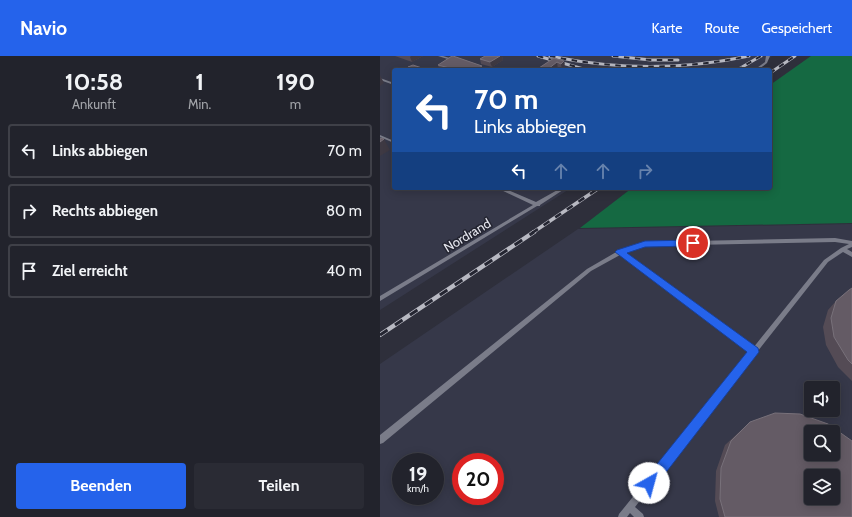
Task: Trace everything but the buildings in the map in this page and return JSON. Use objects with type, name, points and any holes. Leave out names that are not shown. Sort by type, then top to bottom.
[{"type":"lane","points":[[440,56],[455,61]]},
{"type":"lane","points":[[758,68],[766,62],[768,56]]},
{"type":"lane","points":[[380,79],[392,83]]},
{"type":"lane","points":[[380,136],[392,141]]},
{"type":"lane","points":[[504,190],[538,205]]},
{"type":"lane","name":"Nordrand","points":[[380,300],[561,190]]},
{"type":"lane","points":[[380,440],[589,270],[620,252],[645,244],[836,240],[852,244]]},
{"type":"lane","points":[[622,517],[826,261],[852,244]]},
{"type":"lane","points":[[843,249],[852,255]]},
{"type":"lane","points":[[620,252],[754,352]]},
{"type":"lane","points":[[630,507],[640,517]]},
{"type":"shaded area","points":[[380,56],[772,56],[757,68],[392,68],[392,190],[568,190],[380,310]]},
{"type":"shaded area","points":[[852,224],[852,517],[380,517],[380,364],[578,229]]},
{"type":"green space","points":[[811,56],[852,56],[852,223],[580,228],[629,190],[772,190],[772,84]]},
{"type":"railway","points":[[538,56],[580,68]]},
{"type":"railway","points":[[550,56],[575,61],[625,66],[674,66],[699,64],[749,56]]},
{"type":"railway","points":[[613,56],[651,60],[678,60]]},
{"type":"railway","points":[[740,68],[761,56]]},
{"type":"railway","points":[[772,72],[795,56]]},
{"type":"railway","points":[[532,233],[596,190]]},
{"type":"railway","points":[[380,335],[534,232]]},
{"type":"route","points":[[649,483],[754,352],[620,252],[645,244],[693,243]]}]
